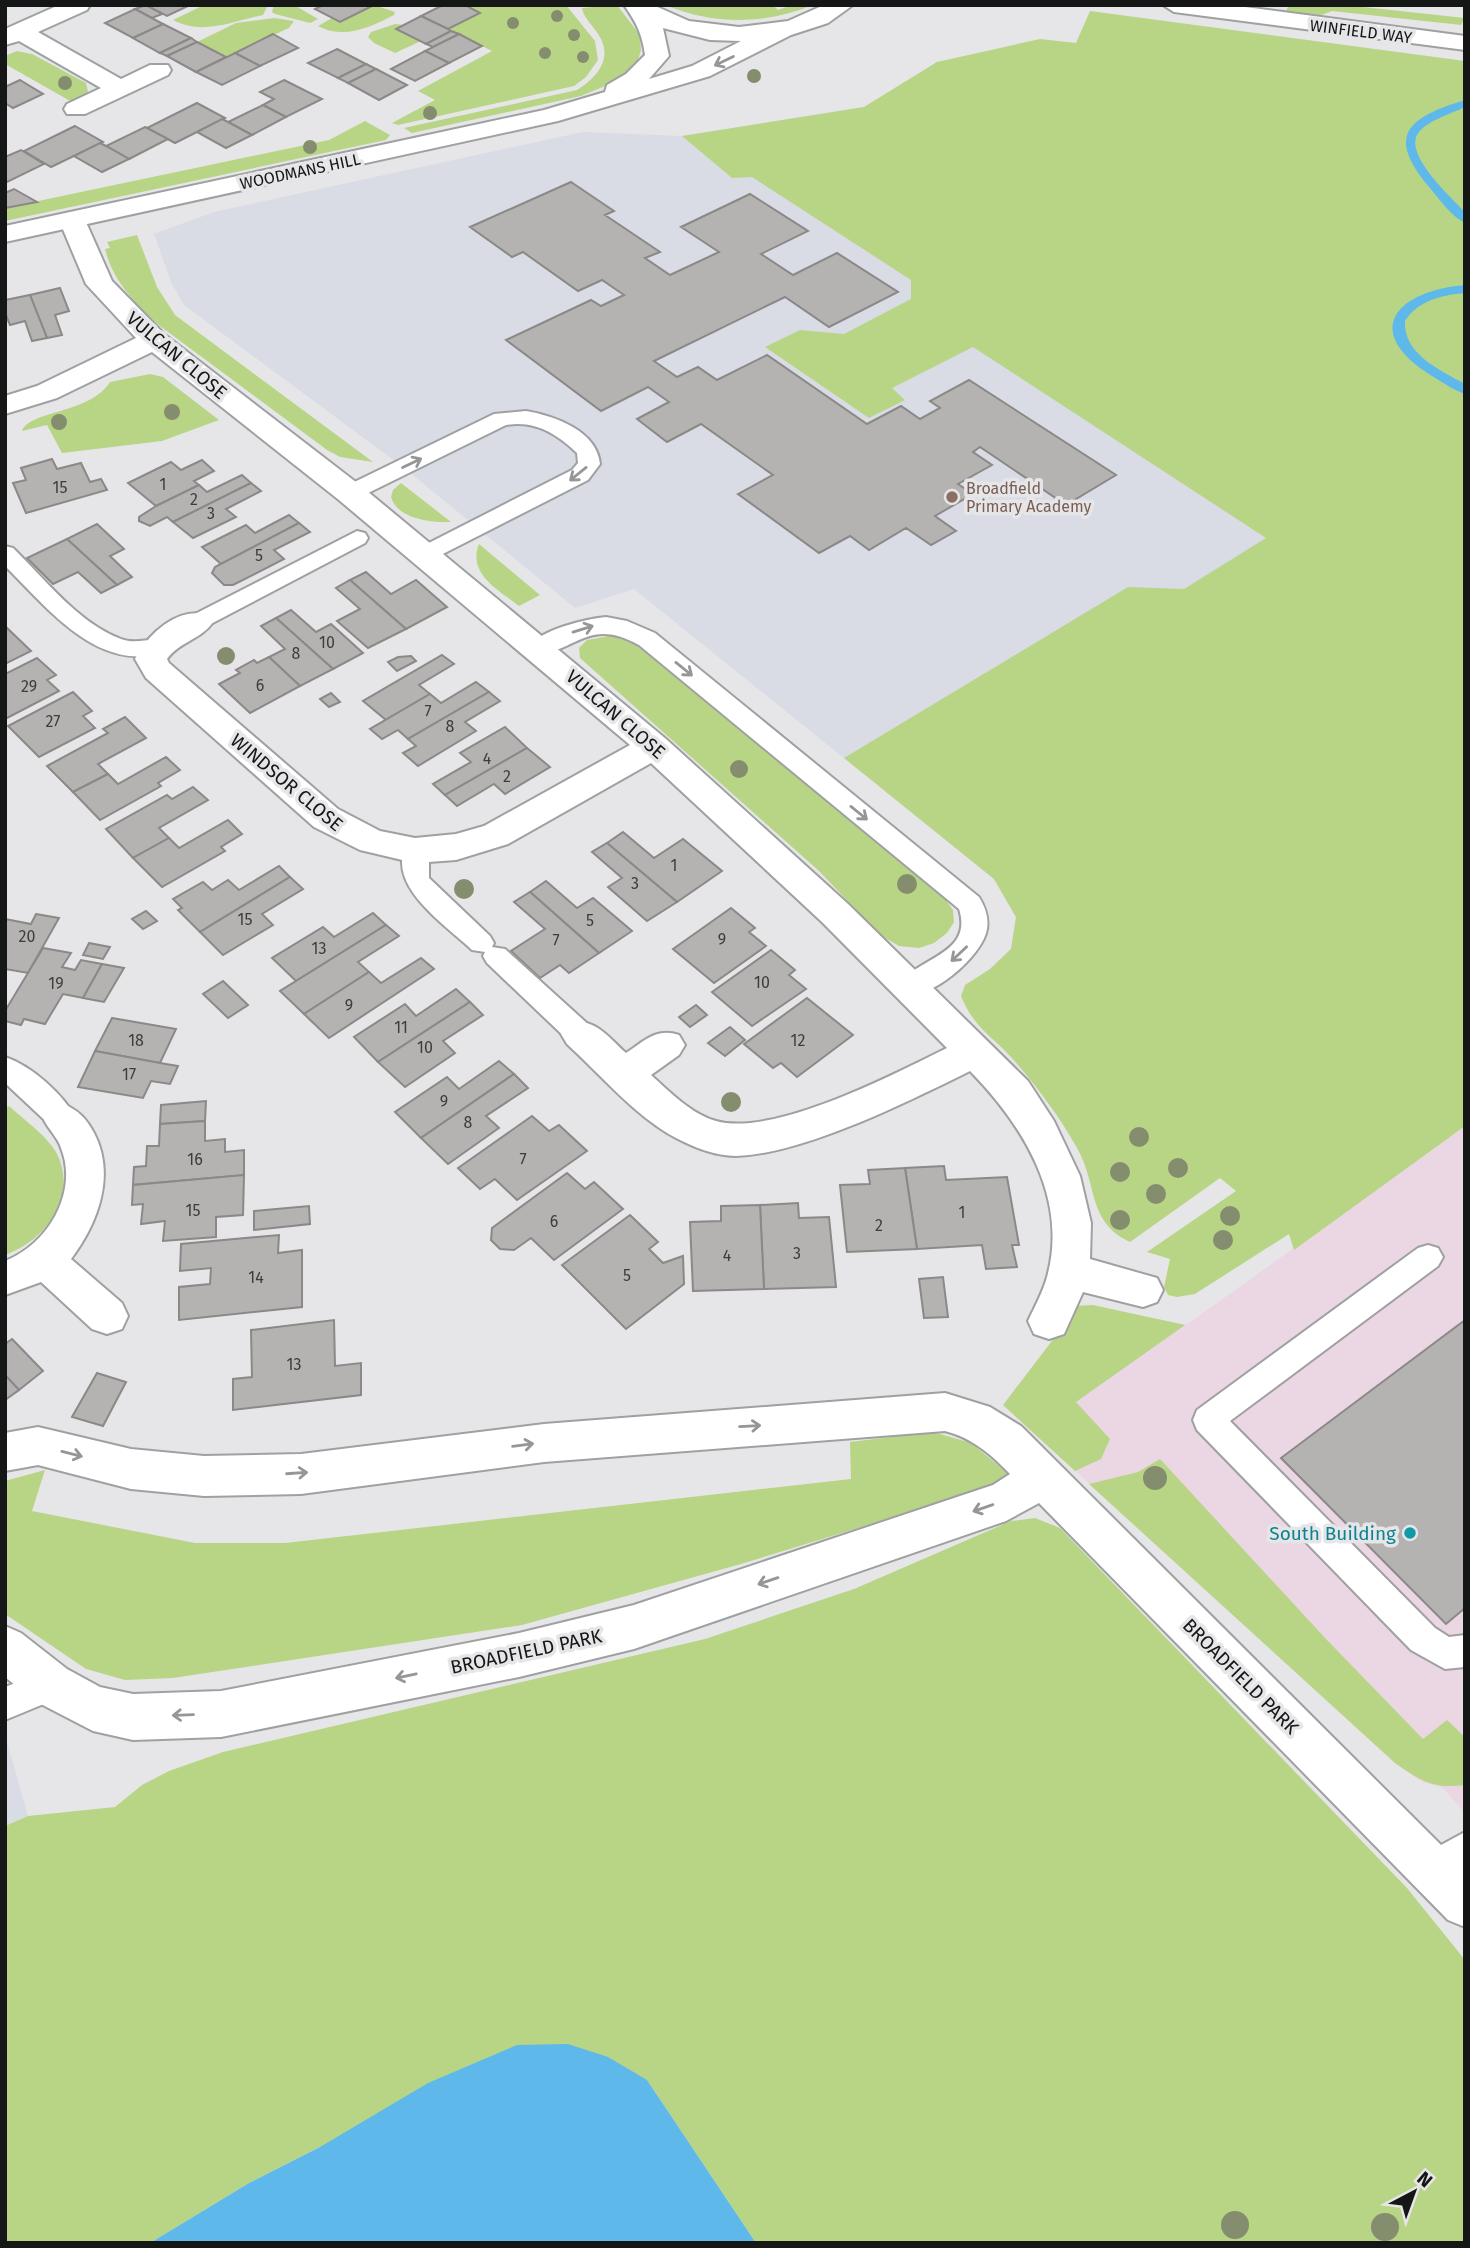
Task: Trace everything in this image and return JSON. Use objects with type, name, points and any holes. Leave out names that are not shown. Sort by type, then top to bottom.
[{"type":"street","points":[[13,35],[79,5]]},
{"type":"street","points":[[639,8],[665,21],[700,30],[751,33],[784,29],[821,18],[842,5]]},
{"type":"street","name":"WINFIELD WAY","points":[[1174,5],[1254,10],[1401,36],[1465,43]]},
{"type":"street","name":"WOODMANS HILL","points":[[594,103],[635,79],[657,56],[654,34],[639,8]]},
{"type":"street","name":"WOODMANS HILL","points":[[5,234],[536,119],[701,71],[784,29]]},
{"type":"street","points":[[13,35],[119,88]]},
{"type":"street","points":[[76,109],[159,70]]},
{"type":"street","name":"VULCAN CLOSE","points":[[72,220],[100,284],[154,340],[425,554],[540,648],[654,747],[911,987],[1015,1092],[1036,1120],[1051,1147],[1068,1207],[1071,1237],[1069,1271],[1049,1321]]},
{"type":"street","points":[[5,405],[47,392],[154,340]]},
{"type":"street","points":[[156,647],[169,636],[197,622]]},
{"type":"street","name":"WINDSOR CLOSE","points":[[156,647],[150,659],[156,670],[326,818],[355,838],[416,851],[464,847],[486,840],[528,820],[654,747]]},
{"type":"street","points":[[580,1034],[665,1110],[688,1126],[710,1136],[756,1139],[781,1134],[892,1092],[975,1051]]},
{"type":"street","points":[[626,1073],[666,1045]]},
{"type":"street","points":[[5,1278],[44,1260],[65,1237],[84,1187],[85,1163],[78,1141],[63,1119]]},
{"type":"street","points":[[44,1260],[107,1316]]},
{"type":"street","points":[[1069,1271],[1143,1290]]},
{"type":"street","name":"BROADFIELD PARK","points":[[5,1452],[38,1446],[131,1469],[204,1476],[287,1474],[544,1443],[678,1431],[945,1412],[975,1420],[1006,1440],[1456,1878]]},
{"type":"street","name":"BROADFIELD PARK","points":[[5,1648],[51,1685],[93,1709],[133,1717],[221,1714],[519,1655],[634,1627],[1006,1501],[1043,1476]]},
{"type":"lane","points":[[350,493],[501,419],[515,415],[541,418],[588,451],[589,464],[580,475],[425,554]]},
{"type":"lane","points":[[197,622],[357,538]]},
{"type":"lane","points":[[5,553],[92,634],[110,644],[133,650],[156,647]]},
{"type":"lane","points":[[540,648],[588,626],[629,628],[648,639],[970,904],[976,917],[976,932],[966,948],[911,987]]},
{"type":"lane","points":[[416,851],[415,878],[420,885],[580,1034]]},
{"type":"lane","points":[[5,1068],[28,1084],[63,1119]]},
{"type":"lane","points":[[1428,1257],[1208,1420],[1423,1639],[1445,1653],[1465,1651]]},
{"type":"lane","points":[[5,1704],[51,1685]]},
{"type":"shaded area","name":"Broadfield Primary Academy","points":[[937,62],[1465,708],[990,969],[1011,949],[1016,918],[994,879],[634,589],[575,608],[403,467],[184,305],[172,284],[154,234],[214,212],[583,132],[682,136],[864,107]]},
{"type":"shaded area","points":[[1465,1126],[1465,1813],[1443,1788],[1422,1782],[1395,1763],[1003,1405],[1059,1349],[1158,1319],[1186,1325]]},
{"type":"shaded area","points":[[5,1735],[28,1816],[5,1826]]},
{"type":"green space","points":[[204,5],[268,5],[263,15],[218,26],[195,27],[173,20]]},
{"type":"green space","points":[[274,5],[294,5],[318,19],[310,23],[275,14],[272,12]]},
{"type":"green space","points":[[374,5],[395,12],[394,15],[376,24],[347,32],[318,26],[332,18],[340,22]]},
{"type":"green space","points":[[465,5],[566,5],[595,41],[598,60],[586,77],[574,86],[398,125],[392,123],[435,100],[418,91],[492,51],[448,29],[480,13]]},
{"type":"green space","points":[[617,5],[640,35],[641,50],[636,67],[622,79],[581,96],[412,133],[404,128],[577,90],[598,72],[604,57],[602,40],[582,8]]},
{"type":"green space","points":[[665,5],[773,5],[778,10],[792,5],[813,5],[776,16],[739,20],[702,16]]},
{"type":"green space","points":[[1289,5],[1345,5],[1465,18],[1461,25],[1332,11],[1314,17],[1303,17],[1286,11]]},
{"type":"green space","points":[[1090,11],[1465,61],[1465,1126],[1294,1250],[1289,1234],[1195,1294],[1177,1297],[1168,1295],[1164,1287],[1170,1259],[1147,1252],[1236,1191],[1220,1178],[1130,1242],[1116,1234],[1100,1213],[1084,1162],[1064,1126],[1018,1065],[979,1026],[961,996],[965,985],[990,969],[1011,949],[1016,917],[994,879],[844,758],[1128,587],[1184,589],[1266,538],[973,347],[892,388],[905,400],[869,418],[765,347],[800,330],[844,334],[911,299],[911,280],[752,177],[732,178],[682,136],[864,107],[937,62],[1040,39],[1076,43]]},
{"type":"green space","points":[[274,18],[294,21],[289,28],[226,57],[197,42],[236,23]]},
{"type":"green space","points":[[395,24],[404,25],[397,29],[421,41],[395,53],[374,43],[368,37],[371,32]]},
{"type":"green space","points":[[17,51],[32,54],[86,83],[88,92],[72,102],[5,64],[5,56]]},
{"type":"green space","points":[[365,121],[390,135],[386,140],[5,221],[5,208],[329,140]]},
{"type":"green space","points":[[137,235],[157,287],[175,315],[373,462],[340,457],[327,450],[151,318],[120,282],[105,249],[110,248],[107,242]]},
{"type":"green space","points":[[150,374],[163,377],[219,420],[162,441],[62,453],[47,425],[22,431],[36,419],[89,400],[110,382]]},
{"type":"green space","points":[[401,483],[451,522],[416,518],[400,510],[391,497],[393,490]]},
{"type":"green space","points":[[479,544],[540,595],[519,606],[494,587],[481,573],[477,564]]},
{"type":"green space","points":[[615,635],[631,641],[649,655],[945,899],[953,910],[954,922],[947,933],[934,943],[919,948],[899,946],[880,935],[819,871],[580,658],[579,648],[587,640]]},
{"type":"green space","points":[[9,1106],[40,1133],[56,1152],[64,1184],[61,1200],[46,1227],[34,1239],[5,1255],[5,1109]]},
{"type":"green space","points":[[1093,1305],[1185,1325],[1076,1402],[1110,1439],[1101,1459],[1075,1471],[1003,1405],[1061,1329],[1073,1306]]},
{"type":"green space","points":[[933,1432],[971,1443],[1009,1474],[995,1486],[741,1564],[522,1625],[173,1678],[125,1680],[86,1669],[5,1614],[5,1481],[45,1470],[32,1511],[195,1543],[285,1543],[851,1479],[850,1442]]},
{"type":"green space","points":[[1160,1459],[1326,1639],[1423,1739],[1447,1720],[1465,1737],[1465,1785],[1435,1785],[1412,1775],[1395,1763],[1089,1484],[1138,1472]]},
{"type":"green space","points":[[1035,1518],[1060,1528],[1407,1888],[1465,1960],[1465,2243],[756,2243],[647,2080],[320,2147],[249,2183],[150,2243],[5,2243],[5,1826],[28,1816],[115,1807],[142,1785],[169,1771],[223,1752],[705,1639],[854,1589],[1011,1521]]},
{"type":"water","points":[[568,2044],[608,2057],[647,2080],[756,2243],[150,2243],[249,2183],[320,2147],[428,2083],[517,2045]]},
{"type":"building","points":[[146,5],[162,14],[152,18],[135,9]]},
{"type":"building","points":[[146,5],[190,5],[167,16]]},
{"type":"building","points":[[323,5],[374,5],[340,22],[315,9]]},
{"type":"building","points":[[443,5],[465,5],[480,13],[448,29],[421,16]]},
{"type":"building","points":[[135,9],[163,24],[133,38],[105,23]]},
{"type":"building","points":[[421,16],[451,31],[426,44],[396,29]]},
{"type":"building","points":[[163,24],[191,38],[160,53],[133,38]]},
{"type":"building","points":[[451,31],[459,34],[433,47],[426,44]]},
{"type":"building","points":[[273,34],[298,48],[260,66],[235,53]]},
{"type":"building","points":[[459,34],[482,46],[449,63],[425,51]]},
{"type":"building","points":[[191,38],[197,42],[167,56],[160,53]]},
{"type":"building","points":[[197,42],[226,57],[196,72],[167,56]]},
{"type":"building","points":[[337,49],[366,64],[338,78],[308,63]]},
{"type":"building","points":[[425,51],[449,63],[415,81],[391,69]]},
{"type":"building","points":[[235,53],[260,66],[222,85],[196,72]]},
{"type":"building","points":[[366,64],[376,69],[348,83],[338,78]]},
{"type":"building","points":[[376,69],[407,85],[379,100],[348,83]]},
{"type":"building","points":[[20,80],[43,94],[13,108],[5,103],[5,87]]},
{"type":"building","points":[[284,80],[322,99],[286,117],[263,105],[274,99],[260,92]]},
{"type":"building","points":[[197,103],[225,118],[175,143],[147,128]]},
{"type":"building","points":[[263,105],[286,117],[252,135],[228,122]]},
{"type":"building","points":[[222,119],[252,135],[226,148],[197,132]]},
{"type":"building","points":[[75,126],[103,142],[51,167],[24,151]]},
{"type":"building","points":[[145,127],[168,139],[129,159],[106,146]]},
{"type":"building","points":[[100,143],[129,159],[102,172],[74,156]]},
{"type":"building","points":[[21,150],[44,164],[5,183],[5,157]]},
{"type":"building","points":[[571,182],[614,211],[605,215],[660,252],[645,258],[670,275],[719,252],[681,227],[750,194],[808,231],[761,254],[793,275],[837,253],[898,292],[829,327],[785,297],[654,361],[677,377],[698,367],[717,380],[767,355],[867,424],[901,406],[920,419],[940,408],[930,401],[969,380],[1116,475],[1066,505],[980,447],[973,452],[992,465],[958,484],[973,494],[935,516],[956,531],[931,545],[906,528],[869,550],[850,536],[819,553],[738,494],[773,475],[701,424],[667,442],[637,419],[669,402],[648,387],[601,411],[506,340],[591,300],[601,306],[624,295],[602,280],[578,291],[523,252],[512,257],[470,227]]},
{"type":"building","points":[[14,189],[37,202],[5,208],[5,193]]},
{"type":"building","points":[[60,288],[69,311],[55,315],[62,335],[47,338],[30,295]]},
{"type":"building","points":[[30,295],[47,338],[32,341],[25,321],[10,325],[5,313],[5,300]]},
{"type":"building","points":[[52,459],[57,469],[81,463],[90,482],[101,479],[107,490],[26,513],[13,483],[26,480],[21,468]]},
{"type":"building","points":[[202,460],[214,471],[194,481],[199,485],[156,506],[128,483],[171,462],[181,470]]},
{"type":"building","points":[[242,475],[251,483],[173,522],[167,517],[150,526],[139,521],[139,517],[156,506],[199,485],[207,492]]},
{"type":"building","points":[[251,483],[261,491],[226,509],[236,517],[193,538],[173,522]]},
{"type":"building","points":[[289,515],[299,523],[221,564],[202,547],[246,525],[255,533]]},
{"type":"building","points":[[299,523],[310,532],[274,550],[284,559],[233,585],[224,585],[212,573],[215,567]]},
{"type":"building","points":[[97,524],[124,549],[110,556],[132,577],[117,585],[67,539]]},
{"type":"building","points":[[67,539],[117,585],[101,593],[78,572],[53,584],[27,558]]},
{"type":"building","points":[[366,572],[391,594],[416,580],[447,607],[406,629],[350,580]]},
{"type":"building","points":[[350,580],[406,629],[368,648],[337,621],[360,609],[336,588]]},
{"type":"building","points":[[291,610],[316,632],[331,624],[363,653],[333,669],[276,618]]},
{"type":"building","points":[[276,618],[333,669],[300,686],[269,657],[285,649],[261,626]]},
{"type":"building","points":[[5,626],[31,651],[5,664]]},
{"type":"building","points":[[442,655],[454,664],[419,685],[430,694],[386,720],[363,701]]},
{"type":"building","points":[[411,656],[416,661],[397,671],[388,662],[398,657]]},
{"type":"building","points":[[269,657],[300,686],[250,713],[219,684],[240,673],[236,670],[254,660],[257,663]]},
{"type":"building","points":[[37,658],[56,675],[47,680],[59,691],[5,719],[5,674]]},
{"type":"building","points":[[476,682],[489,692],[408,739],[398,730],[382,739],[370,729],[430,694],[441,703]]},
{"type":"building","points":[[73,692],[92,711],[83,716],[95,728],[39,757],[8,726]]},
{"type":"building","points":[[489,692],[500,701],[465,722],[476,731],[418,766],[403,753],[416,746],[408,739]]},
{"type":"building","points":[[331,693],[340,702],[329,707],[320,699]]},
{"type":"building","points":[[125,717],[146,738],[98,764],[108,774],[73,792],[47,766],[108,733],[103,729]]},
{"type":"building","points":[[505,727],[527,748],[445,795],[433,784],[471,762],[460,753]]},
{"type":"building","points":[[527,748],[550,767],[505,794],[494,784],[457,806],[445,795]]},
{"type":"building","points":[[166,757],[180,770],[158,783],[161,786],[100,820],[73,792],[108,774],[118,784]]},
{"type":"building","points":[[193,787],[208,800],[159,828],[169,838],[133,858],[106,829],[167,795],[172,799]]},
{"type":"building","points":[[228,820],[242,834],[221,847],[225,851],[162,887],[133,858],[169,838],[179,848]]},
{"type":"building","points":[[623,832],[654,858],[683,839],[722,871],[677,902],[607,843]]},
{"type":"building","points":[[607,843],[677,902],[647,921],[608,887],[622,878],[592,852]]},
{"type":"building","points":[[279,866],[290,877],[200,932],[178,910],[182,908],[173,899],[203,882],[212,890],[228,880],[239,890]]},
{"type":"building","points":[[290,877],[303,889],[262,914],[273,925],[223,955],[200,932]]},
{"type":"building","points":[[546,881],[577,908],[593,898],[632,931],[599,953],[530,892]]},
{"type":"building","points":[[530,892],[599,953],[569,973],[560,965],[540,978],[511,951],[545,929],[514,902]]},
{"type":"building","points":[[731,908],[755,928],[749,932],[766,946],[714,983],[673,949]]},
{"type":"building","points":[[146,911],[157,921],[143,929],[132,919]]},
{"type":"building","points":[[373,913],[386,925],[296,981],[272,958],[323,927],[334,937]]},
{"type":"building","points":[[36,914],[59,918],[28,973],[5,969],[5,919],[31,924]]},
{"type":"building","points":[[386,925],[399,936],[358,962],[369,972],[304,1014],[280,991]]},
{"type":"building","points":[[89,943],[110,947],[103,959],[83,955]]},
{"type":"building","points":[[43,948],[71,953],[62,967],[75,970],[81,960],[102,964],[83,998],[63,994],[45,1024],[24,1019],[21,1025],[5,1021],[5,1011]]},
{"type":"building","points":[[771,950],[795,970],[789,975],[806,989],[752,1026],[712,992]]},
{"type":"building","points":[[421,958],[434,969],[329,1038],[304,1014],[369,972],[381,983]]},
{"type":"building","points":[[102,964],[124,968],[104,1002],[83,998]]},
{"type":"building","points":[[223,981],[248,1005],[228,1018],[203,994]]},
{"type":"building","points":[[456,989],[470,1002],[378,1062],[354,1037],[405,1004],[416,1016]]},
{"type":"building","points":[[807,998],[853,1035],[797,1077],[781,1063],[773,1068],[744,1044]]},
{"type":"building","points":[[470,1002],[483,1015],[443,1041],[455,1053],[405,1087],[378,1062]]},
{"type":"building","points":[[696,1005],[707,1015],[690,1027],[679,1017]]},
{"type":"building","points":[[112,1018],[176,1029],[160,1063],[95,1051]]},
{"type":"building","points":[[730,1027],[745,1040],[725,1056],[708,1043]]},
{"type":"building","points":[[95,1051],[178,1066],[170,1084],[151,1081],[143,1098],[78,1087]]},
{"type":"building","points":[[499,1061],[514,1074],[421,1138],[395,1112],[447,1077],[459,1089]]},
{"type":"building","points":[[514,1074],[528,1088],[486,1116],[499,1128],[448,1164],[421,1138]]},
{"type":"building","points":[[206,1101],[205,1121],[160,1124],[161,1105]]},
{"type":"building","points":[[532,1116],[549,1131],[559,1125],[587,1151],[517,1200],[495,1179],[480,1189],[458,1168]]},
{"type":"building","points":[[205,1121],[205,1141],[225,1139],[225,1152],[244,1150],[244,1175],[133,1185],[134,1167],[146,1166],[147,1146],[159,1146],[160,1124]]},
{"type":"building","points":[[944,1166],[946,1180],[1007,1177],[1019,1245],[1012,1245],[1017,1267],[986,1269],[982,1245],[917,1249],[905,1168]]},
{"type":"building","points":[[905,1168],[917,1249],[847,1252],[840,1185],[870,1184],[868,1170]]},
{"type":"building","points":[[567,1173],[585,1189],[594,1182],[623,1209],[554,1260],[531,1238],[514,1250],[500,1249],[491,1240],[492,1228]]},
{"type":"building","points":[[244,1175],[243,1215],[216,1217],[216,1237],[163,1241],[165,1221],[141,1224],[143,1204],[132,1205],[133,1185]]},
{"type":"building","points":[[798,1203],[799,1218],[829,1217],[836,1287],[764,1289],[760,1205]]},
{"type":"building","points":[[760,1205],[764,1289],[693,1291],[690,1222],[721,1221],[721,1206]]},
{"type":"building","points":[[309,1206],[310,1224],[254,1230],[254,1211]]},
{"type":"building","points":[[630,1215],[658,1242],[649,1249],[663,1263],[683,1256],[684,1284],[626,1329],[562,1265]]},
{"type":"building","points":[[279,1235],[278,1253],[302,1250],[302,1307],[179,1320],[179,1287],[210,1284],[211,1268],[180,1271],[181,1244]]},
{"type":"building","points":[[943,1277],[948,1317],[924,1318],[919,1279]]},
{"type":"building","points":[[334,1320],[335,1366],[361,1363],[361,1395],[233,1410],[233,1379],[252,1377],[251,1330]]},
{"type":"building","name":"South Building","points":[[1465,1320],[1465,1608],[1446,1624],[1281,1458]]},
{"type":"building","points":[[12,1339],[43,1371],[19,1390],[5,1375],[5,1344]]},
{"type":"building","points":[[97,1373],[126,1382],[103,1426],[72,1417]]},
{"type":"building","points":[[5,1375],[19,1390],[5,1400]]},
{"type":"waterway","points":[[1465,103],[1422,124],[1412,134],[1410,143],[1412,154],[1419,166],[1465,219]]},
{"type":"waterway","points":[[1465,289],[1427,297],[1405,311],[1398,321],[1398,332],[1404,345],[1416,359],[1465,390]]},
{"type":"place","name":"Broadfield Primary Academy","points":[[952,497]]},
{"type":"place","name":"South Building","points":[[1410,1533]]}]
